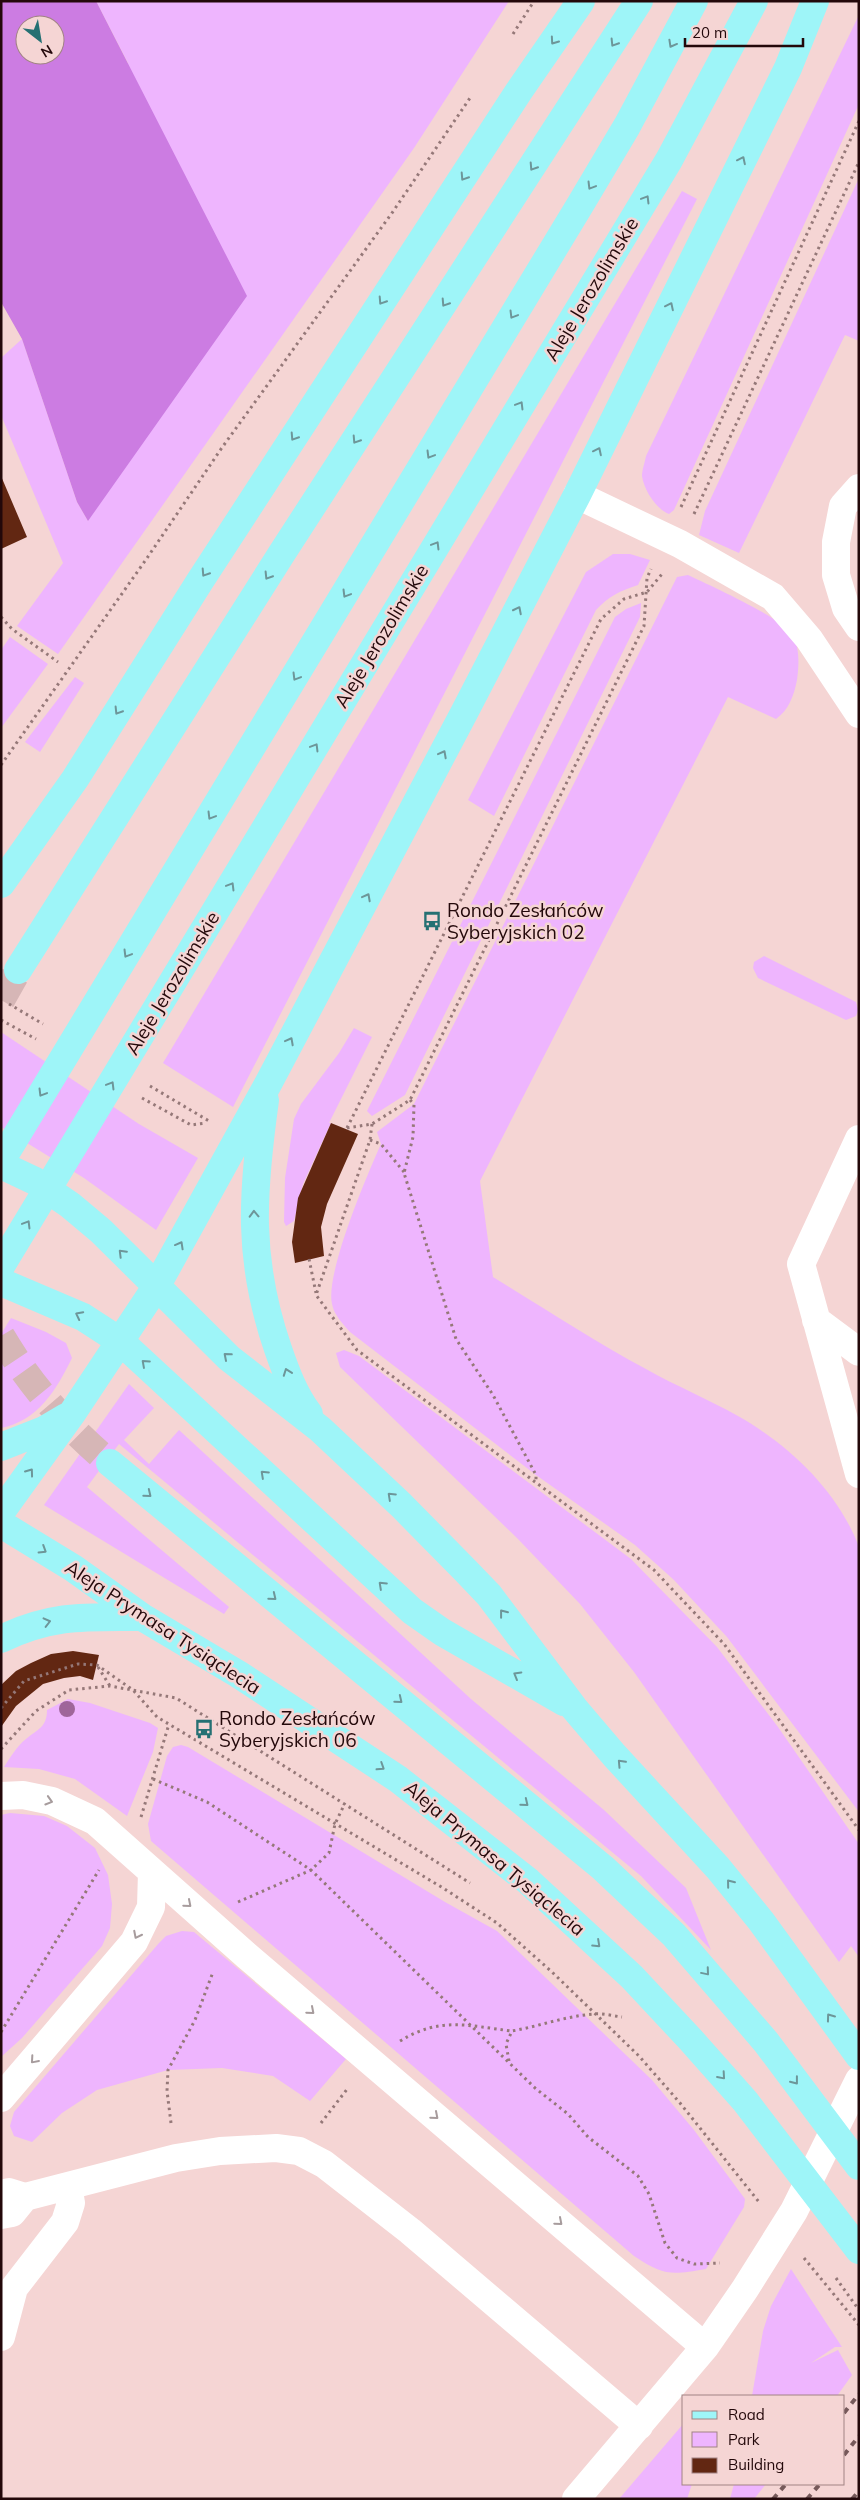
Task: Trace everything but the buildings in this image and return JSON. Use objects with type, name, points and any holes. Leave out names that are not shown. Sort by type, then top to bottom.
[{"type":"main road","points":[[1,884],[75,779],[205,572],[581,1]]},
{"type":"main road","points":[[18,970],[277,562],[639,1]]},
{"type":"main road","points":[[1,1161],[321,635],[608,157],[694,1]]},
{"type":"main road","name":"Aleje Jerozolimskie","points":[[1,1266],[669,160],[754,1]]},
{"type":"main road","points":[[1,1512],[73,1412],[156,1287],[268,1084],[577,495],[788,68],[814,1]]},
{"type":"main road","points":[[268,1084],[256,1171],[256,1257],[271,1328],[289,1378],[302,1405],[320,1430]]},
{"type":"main road","points":[[1,1165],[35,1181],[70,1205],[101,1232],[229,1358],[320,1430],[401,1505],[489,1595],[574,1708],[614,1755],[718,1868],[761,1921],[859,2056]]},
{"type":"main road","points":[[1,1282],[83,1317],[120,1341],[412,1611],[442,1632],[574,1708]]},
{"type":"main road","points":[[1,1447],[44,1430],[73,1412]]},
{"type":"main road","points":[[110,1463],[603,1868],[674,1935],[766,2042],[859,2166]]},
{"type":"main road","name":"Aleja Prymasa Tysiąclecia","points":[[1,1524],[73,1568],[142,1617],[238,1674],[398,1779],[528,1881],[632,1976],[690,2039],[745,2101],[859,2250]]},
{"type":"main road","points":[[1,1639],[21,1629],[67,1617],[142,1617]]},
{"type":"lane","points":[[788,68],[829,1]]},
{"type":"lane","points":[[859,488],[842,506],[836,542],[836,575],[846,608],[859,627]]},
{"type":"lane","points":[[577,495],[673,542],[773,597],[809,638],[859,714]]},
{"type":"lane","points":[[859,1139],[801,1264],[859,1474]]},
{"type":"lane","points":[[816,1320],[859,1352]]},
{"type":"lane","points":[[1,1796],[23,1794],[52,1801],[94,1821],[705,2347]]},
{"type":"lane","points":[[1,2098],[134,1942],[151,1907],[152,1872]]},
{"type":"lane","points":[[576,2499],[705,2347],[794,2211],[859,2080]]},
{"type":"lane","points":[[1,2215],[12,2213],[13,2195],[68,2186],[176,2158],[276,2148],[299,2151],[324,2164],[410,2231],[639,2426]]},
{"type":"lane","points":[[1,2337],[8,2290],[65,2222],[71,2203],[68,2186]]},
{"type":"path","points":[[511,38],[534,1]]},
{"type":"path","points":[[1,766],[140,569],[221,449],[392,213],[474,93]]},
{"type":"path","points":[[859,120],[673,542],[668,566],[647,592],[624,599],[601,619],[347,1128],[372,1124],[410,1100],[644,626],[647,592],[647,578],[673,542],[859,162]]},
{"type":"path","points":[[2,617],[12,629],[58,662]]},
{"type":"path","points":[[404,1173],[413,1137],[414,1104],[410,1100]]},
{"type":"path","points":[[316,1295],[370,1140],[372,1124]]},
{"type":"path","points":[[370,1140],[382,1144],[404,1173],[456,1339],[493,1395],[536,1475],[536,1482]]},
{"type":"path","points":[[309,1259],[316,1295],[357,1350],[654,1570],[724,1644],[859,1830]]},
{"type":"path","points":[[1,1708],[24,1681],[78,1664],[97,1665],[133,1690],[157,1717],[443,1888],[498,1923],[639,2056],[680,2102],[762,2206]]},
{"type":"path","points":[[97,1665],[110,1686]]},
{"type":"path","points":[[1,1750],[36,1712],[50,1700],[69,1690],[110,1686],[176,1698],[476,1887]]},
{"type":"path","points":[[1,2032],[103,1864],[138,1826],[169,1724]]},
{"type":"path","points":[[153,1779],[207,1802],[310,1870],[536,2088],[568,2114],[588,2137],[638,2176],[649,2194],[665,2243],[676,2258],[694,2264],[720,2263]]},
{"type":"path","points":[[509,2062],[506,2044],[512,2031],[545,2025],[561,2018],[596,2014],[624,2018],[618,2011]]},
{"type":"path","points":[[798,2251],[859,2325]]},
{"type":"green space","points":[[96,1],[509,1],[414,148],[58,654],[17,626],[63,563],[1,415],[1,358],[22,339],[77,502],[88,521],[128,63]]},
{"type":"green space","points":[[859,15],[859,104],[674,510],[669,514],[664,512],[655,503],[645,487],[642,471],[646,456]]},
{"type":"green space","points":[[859,178],[859,341],[845,335],[739,553],[699,535],[705,511]]},
{"type":"green space","points":[[682,191],[697,199],[233,1107],[163,1063]]},
{"type":"green space","points":[[613,554],[630,554],[650,560],[638,585],[615,594],[596,610],[494,816],[468,800],[586,572]]},
{"type":"green space","points":[[688,575],[760,611],[774,619],[792,634],[795,639],[798,656],[798,674],[794,691],[788,707],[776,719],[728,697],[480,1181],[493,1277],[588,1336],[757,1428],[793,1455],[810,1471],[838,1507],[850,1526],[859,1547],[859,1812],[727,1637],[674,1580],[635,1545],[536,1475],[350,1332],[337,1316],[332,1304],[335,1271],[341,1248],[357,1200],[381,1144],[377,1132],[414,1104],[677,577]]},
{"type":"green space","points":[[641,603],[640,617],[405,1095],[372,1116],[367,1111],[615,617],[626,609]]},
{"type":"green space","points":[[10,637],[48,664],[1,728],[1,650]]},
{"type":"green space","points":[[75,677],[84,683],[40,752],[25,742]]},
{"type":"green space","points":[[764,956],[856,1002],[858,1010],[856,1016],[846,1020],[758,978],[753,968],[754,962]]},
{"type":"green space","points":[[354,1028],[372,1037],[329,1123],[331,1123],[303,1184],[294,1221],[286,1226],[284,1222],[285,1178],[294,1119],[301,1104],[339,1053]]},
{"type":"green space","points":[[1,1032],[139,1124],[198,1158],[156,1230],[84,1178],[1,1127]]},
{"type":"green space","points":[[11,1318],[46,1332],[66,1343],[72,1358],[53,1392],[36,1411],[14,1424],[1,1428],[1,1334]]},
{"type":"green space","points":[[344,1350],[359,1356],[631,1559],[717,1647],[778,1727],[859,1844],[859,1957],[851,1946],[839,1962],[634,1672],[580,1604],[518,1539],[340,1367],[336,1353]]},
{"type":"green space","points":[[129,1384],[154,1408],[124,1440],[149,1464],[179,1430],[471,1699],[604,1810],[686,1888],[711,1950],[641,1876],[119,1444],[87,1487],[229,1607],[224,1614],[44,1505]]},
{"type":"green space","points":[[68,1699],[90,1703],[150,1723],[158,1728],[153,1752],[127,1816],[75,1779],[39,1769],[4,1767],[20,1745],[44,1724],[47,1710]]},
{"type":"green space","points":[[181,1745],[188,1747],[445,1902],[497,1931],[652,2080],[694,2130],[745,2199],[744,2207],[706,2269],[676,2273],[668,2272],[653,2267],[634,2256],[151,1841],[148,1824],[167,1756],[173,1747]]},
{"type":"green space","points":[[10,1813],[44,1816],[67,1826],[95,1848],[108,1875],[112,1904],[110,1928],[102,1946],[22,2038],[1,2057],[1,1815]]},
{"type":"green space","points":[[182,1931],[194,1932],[346,2059],[310,2101],[273,2076],[222,2068],[168,2070],[97,2090],[62,2113],[32,2142],[14,2136],[10,2126],[14,2112],[159,1943],[166,1936]]},
{"type":"green space","points":[[791,2269],[842,2347],[835,2347],[811,2363],[838,2350],[852,2375],[838,2395],[752,2395],[763,2331],[771,2306]]},
{"type":"green space","points":[[682,2425],[682,2485],[692,2485],[687,2499],[619,2499]]},
{"type":"green space","points":[[734,2485],[765,2485],[754,2499],[730,2499]]},
{"type":"shaded area","points":[[1,1],[96,1],[247,296],[88,521],[77,502],[22,339],[1,302]]},
{"type":"tunnel","points":[[1,1000],[18,970]]},
{"type":"tunnel","points":[[1,1336],[24,1371],[50,1404],[78,1434],[110,1463]]},
{"type":"railway","points":[[845,2412],[859,2394]]},
{"type":"railway","points":[[845,2454],[859,2436]]},
{"type":"railway","points":[[773,2499],[785,2485]]},
{"type":"railway","points":[[807,2499],[819,2485]]},
{"type":"railway","points":[[852,2499],[859,2491]]},
{"type":"place","name":"Rondo Zesłańców Syberyjskich 02","points":[[432,921]]},
{"type":"place","name":"Rondo Zesłańców Syberyjskich 06","points":[[204,1729]]}]
